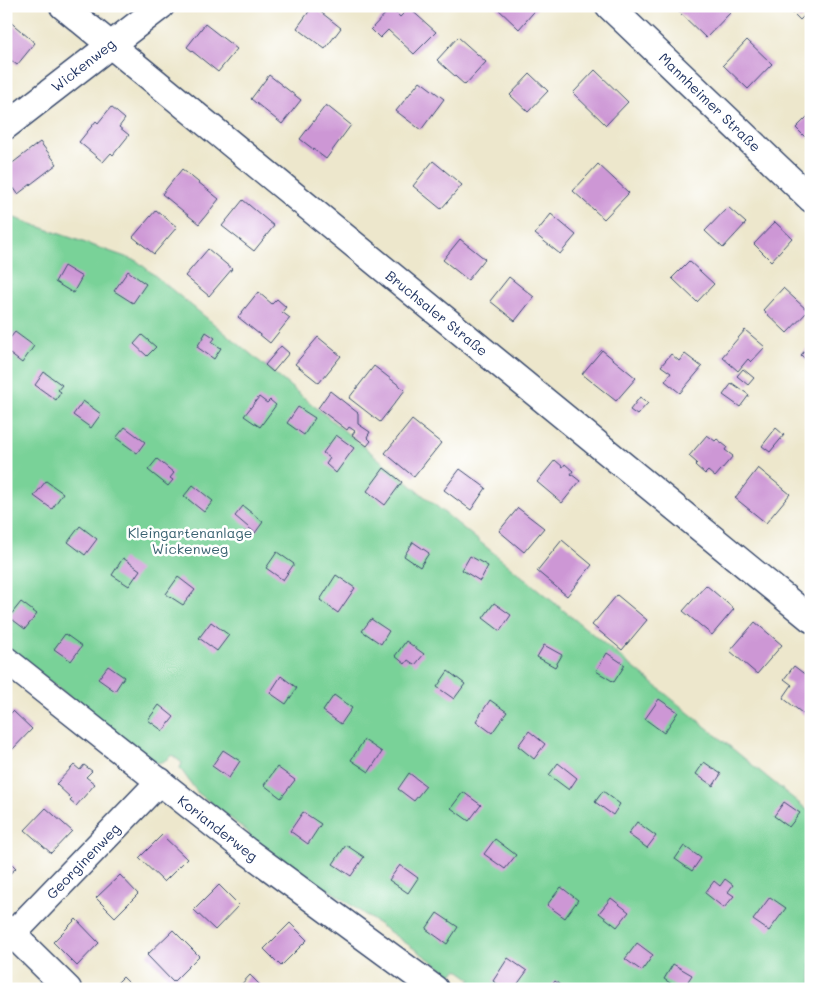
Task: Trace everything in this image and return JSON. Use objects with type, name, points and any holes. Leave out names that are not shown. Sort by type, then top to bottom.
[{"type":"street","name":"Bruchsaler Straße","points":[[63,6],[811,619]]},
{"type":"street","name":"Wickenweg","points":[[6,126],[161,6]]},
{"type":"street","name":"Mannheimer Straße","points":[[609,6],[811,199]]},
{"type":"street","name":"Korianderweg","points":[[6,660],[247,851],[435,989]]},
{"type":"street","name":"Georginenweg","points":[[8,934],[160,781]]},
{"type":"street","points":[[8,934],[68,989]]},
{"type":"green space","name":"Kleingartenanlage Wickenweg","points":[[6,215],[137,261],[811,813],[811,989],[465,989],[471,979],[457,969],[452,975],[328,889],[300,882],[251,845],[248,832],[197,792],[180,768],[182,763],[172,755],[163,762],[153,762],[6,647]]},
{"type":"building","points":[[313,6],[341,28],[325,49],[297,28]]},
{"type":"building","points":[[495,6],[539,6],[519,29]]},
{"type":"building","points":[[683,6],[723,6],[730,13],[706,38],[678,11]]},
{"type":"building","points":[[786,6],[811,6],[811,9],[800,20]]},
{"type":"building","points":[[391,8],[400,17],[409,8],[436,32],[414,54],[388,30],[380,38],[371,29]]},
{"type":"building","points":[[8,20],[35,43],[17,65],[6,56]]},
{"type":"building","points":[[205,24],[237,49],[218,72],[187,47]]},
{"type":"building","points":[[458,37],[486,62],[465,85],[437,60]]},
{"type":"building","points":[[747,40],[772,64],[748,89],[723,65]]},
{"type":"building","points":[[595,70],[628,102],[606,125],[573,93]]},
{"type":"building","points":[[530,74],[548,91],[528,112],[510,95]]},
{"type":"building","points":[[269,75],[301,100],[282,124],[251,99]]},
{"type":"building","points":[[420,81],[444,99],[421,130],[396,111]]},
{"type":"building","points":[[326,105],[351,125],[326,159],[300,139]]},
{"type":"building","points":[[111,107],[125,119],[119,127],[129,135],[113,155],[111,153],[103,162],[79,142],[96,121],[98,123]]},
{"type":"building","points":[[811,113],[811,133],[806,138],[796,128]]},
{"type":"building","points":[[40,142],[57,164],[18,194],[6,177],[6,168]]},
{"type":"building","points":[[433,161],[462,185],[441,209],[413,186]]},
{"type":"building","points":[[598,164],[629,193],[604,219],[573,191]]},
{"type":"building","points":[[182,169],[219,199],[199,224],[162,194]]},
{"type":"building","points":[[243,200],[274,226],[254,251],[222,226]]},
{"type":"building","points":[[728,207],[746,223],[723,248],[705,231]]},
{"type":"building","points":[[156,210],[177,227],[154,254],[133,237]]},
{"type":"building","points":[[551,214],[576,235],[560,254],[535,234]]},
{"type":"building","points":[[775,222],[792,238],[771,261],[754,244]]},
{"type":"building","points":[[460,239],[485,259],[468,280],[443,260]]},
{"type":"building","points":[[208,249],[232,269],[209,296],[185,276]]},
{"type":"building","points":[[689,261],[714,284],[697,302],[672,278]]},
{"type":"building","points":[[64,266],[82,277],[73,293],[55,282]]},
{"type":"building","points":[[128,271],[146,284],[133,303],[114,291]]},
{"type":"building","points":[[509,277],[534,297],[515,321],[490,301]]},
{"type":"building","points":[[783,288],[808,311],[787,333],[763,310]]},
{"type":"building","points":[[258,292],[272,304],[277,299],[286,307],[282,312],[290,318],[270,343],[238,317]]},
{"type":"building","points":[[745,330],[765,347],[751,362],[748,359],[738,371],[722,357]]},
{"type":"building","points":[[15,332],[34,346],[22,363],[6,351],[6,343]]},
{"type":"building","points":[[206,332],[215,338],[212,342],[221,348],[214,359],[197,347]]},
{"type":"building","points":[[142,335],[156,347],[147,356],[134,344]]},
{"type":"building","points":[[318,337],[341,356],[319,383],[295,364]]},
{"type":"building","points":[[811,344],[811,364],[801,355]]},
{"type":"building","points":[[281,346],[289,353],[273,372],[265,365]]},
{"type":"building","points":[[602,350],[636,378],[616,401],[582,374]]},
{"type":"building","points":[[671,354],[679,361],[685,354],[702,367],[680,393],[665,381],[671,373],[661,366]]},
{"type":"building","points":[[374,366],[405,390],[380,422],[349,398]]},
{"type":"building","points":[[743,369],[754,378],[748,385],[737,376]]},
{"type":"building","points":[[44,372],[62,385],[58,390],[61,392],[56,400],[35,385]]},
{"type":"building","points":[[732,383],[749,395],[740,407],[723,395]]},
{"type":"building","points":[[330,391],[358,413],[358,424],[370,432],[367,437],[371,441],[367,446],[352,435],[355,431],[349,427],[347,430],[318,408]]},
{"type":"building","points":[[259,397],[267,403],[270,400],[276,405],[260,427],[244,416]]},
{"type":"building","points":[[640,397],[648,403],[637,415],[630,410]]},
{"type":"building","points":[[83,401],[101,414],[91,428],[73,415]]},
{"type":"building","points":[[298,407],[315,418],[304,435],[287,423]]},
{"type":"building","points":[[412,420],[441,443],[414,477],[385,453]]},
{"type":"building","points":[[125,427],[145,442],[137,453],[116,438]]},
{"type":"building","points":[[776,428],[784,435],[770,452],[762,446]]},
{"type":"building","points":[[336,435],[354,448],[336,473],[326,464],[330,458],[323,453]]},
{"type":"building","points":[[707,435],[715,441],[717,439],[727,447],[725,450],[733,456],[715,477],[708,471],[705,474],[689,456]]},
{"type":"building","points":[[157,459],[174,473],[170,478],[173,480],[168,486],[148,470]]},
{"type":"building","points":[[555,460],[563,467],[565,464],[573,471],[571,474],[580,481],[562,503],[537,482]]},
{"type":"building","points":[[384,468],[402,482],[385,505],[367,491]]},
{"type":"building","points":[[758,468],[790,494],[766,523],[735,498]]},
{"type":"building","points":[[460,469],[486,488],[471,510],[444,490]]},
{"type":"building","points":[[46,481],[63,493],[52,509],[34,496]]},
{"type":"building","points":[[193,485],[213,501],[204,512],[184,496]]},
{"type":"building","points":[[243,506],[263,522],[255,533],[235,516]]},
{"type":"building","points":[[518,508],[544,528],[524,552],[499,531]]},
{"type":"building","points":[[80,526],[97,539],[85,555],[68,542]]},
{"type":"building","points":[[562,540],[592,565],[567,596],[537,571]]},
{"type":"building","points":[[413,542],[429,553],[420,567],[404,556]]},
{"type":"building","points":[[277,552],[294,564],[283,580],[266,568]]},
{"type":"building","points":[[470,556],[488,566],[480,581],[462,570]]},
{"type":"building","points":[[123,558],[140,570],[129,586],[112,575]]},
{"type":"building","points":[[336,575],[355,588],[338,613],[320,600]]},
{"type":"building","points":[[178,577],[195,590],[183,605],[166,594]]},
{"type":"building","points":[[706,585],[734,609],[712,635],[683,611]]},
{"type":"building","points":[[617,595],[647,620],[622,650],[592,625]]},
{"type":"building","points":[[21,602],[37,614],[25,629],[9,617]]},
{"type":"building","points":[[494,603],[511,615],[500,631],[483,618]]},
{"type":"building","points":[[371,619],[389,631],[381,644],[362,631]]},
{"type":"building","points":[[211,622],[229,635],[217,651],[199,638]]},
{"type":"building","points":[[755,622],[782,645],[757,674],[730,651]]},
{"type":"building","points":[[65,634],[82,646],[71,661],[54,649]]},
{"type":"building","points":[[406,641],[424,654],[415,665],[408,660],[405,664],[395,656]]},
{"type":"building","points":[[544,645],[562,655],[555,667],[537,657]]},
{"type":"building","points":[[607,653],[625,665],[614,682],[596,671]]},
{"type":"building","points":[[108,666],[124,677],[115,691],[98,679]]},
{"type":"building","points":[[794,666],[811,679],[811,720],[783,698],[792,685],[784,679]]},
{"type":"building","points":[[448,671],[465,684],[454,699],[437,687]]},
{"type":"building","points":[[281,676],[297,688],[286,704],[270,693]]},
{"type":"building","points":[[334,695],[352,708],[341,724],[323,711]]},
{"type":"building","points":[[659,699],[678,712],[664,733],[645,719]]},
{"type":"building","points":[[490,700],[507,712],[492,733],[476,721]]},
{"type":"building","points":[[159,705],[174,717],[163,731],[148,720]]},
{"type":"building","points":[[13,711],[32,729],[11,751],[6,746],[6,718]]},
{"type":"building","points":[[529,731],[545,744],[534,759],[518,746]]},
{"type":"building","points":[[364,740],[382,752],[369,772],[351,760]]},
{"type":"building","points":[[223,750],[240,761],[229,778],[212,766]]},
{"type":"building","points":[[704,762],[721,774],[713,786],[696,774]]},
{"type":"building","points":[[558,763],[577,778],[569,790],[549,775]]},
{"type":"building","points":[[74,765],[80,770],[84,765],[92,771],[86,777],[95,784],[76,806],[70,801],[72,799],[56,784]]},
{"type":"building","points":[[277,767],[295,780],[281,798],[264,785]]},
{"type":"building","points":[[409,773],[426,786],[414,801],[398,789]]},
{"type":"building","points":[[603,791],[620,804],[613,815],[595,802]]},
{"type":"building","points":[[463,792],[481,805],[469,821],[451,808]]},
{"type":"building","points":[[784,802],[800,813],[789,827],[774,816]]},
{"type":"building","points":[[46,808],[72,831],[51,853],[25,830]]},
{"type":"building","points":[[303,812],[321,824],[308,844],[290,831]]},
{"type":"building","points":[[637,822],[656,836],[647,848],[628,834]]},
{"type":"building","points":[[162,835],[187,859],[164,882],[139,858]]},
{"type":"building","points":[[495,839],[516,855],[505,869],[484,854]]},
{"type":"building","points":[[346,845],[364,857],[351,876],[333,864]]},
{"type":"building","points":[[684,846],[701,858],[692,871],[675,859]]},
{"type":"building","points":[[6,858],[16,868],[6,877]]},
{"type":"building","points":[[400,865],[418,878],[408,893],[389,880]]},
{"type":"building","points":[[120,875],[138,894],[115,917],[96,898]]},
{"type":"building","points":[[725,879],[733,885],[728,892],[734,896],[724,908],[705,893],[714,881],[720,886]]},
{"type":"building","points":[[219,885],[239,905],[215,930],[194,910]]},
{"type":"building","points":[[561,887],[578,900],[565,918],[547,905]]},
{"type":"building","points":[[770,897],[786,908],[769,931],[753,920]]},
{"type":"building","points":[[611,898],[629,912],[617,927],[599,913]]},
{"type":"building","points":[[437,913],[458,927],[447,944],[426,929]]},
{"type":"building","points":[[76,919],[99,943],[77,966],[53,942]]},
{"type":"building","points":[[290,923],[307,940],[281,966],[264,949]]},
{"type":"building","points":[[173,930],[199,956],[173,982],[147,955]]},
{"type":"building","points":[[637,943],[653,955],[642,971],[625,959]]},
{"type":"building","points":[[508,958],[527,971],[514,989],[504,989],[493,981]]},
{"type":"building","points":[[673,964],[692,975],[683,989],[679,989],[664,979]]},
{"type":"building","points":[[250,975],[264,989],[237,989]]},
{"type":"building","points":[[123,977],[135,989],[111,989]]},
{"type":"building","points":[[555,981],[565,989],[549,989]]}]
